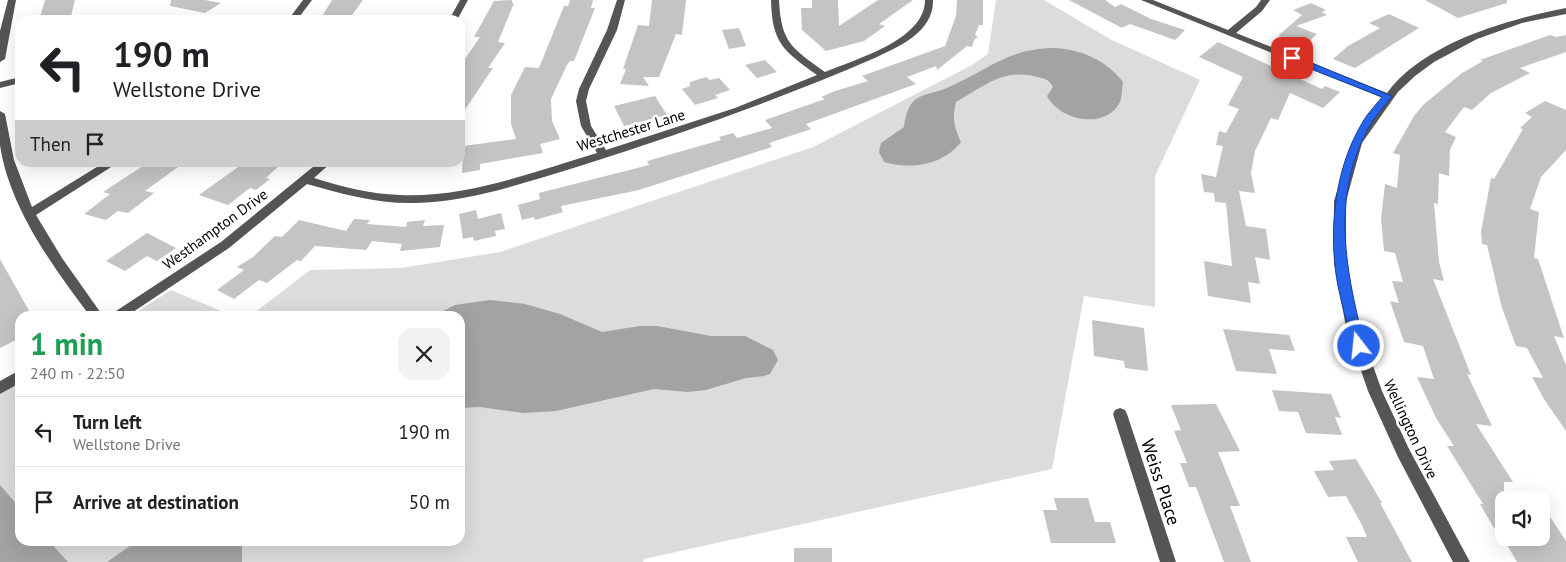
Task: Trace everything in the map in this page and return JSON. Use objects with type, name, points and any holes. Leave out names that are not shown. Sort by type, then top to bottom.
[{"type":"street","points":[[0,59],[2,37],[12,0]]},
{"type":"street","points":[[296,15],[308,0]]},
{"type":"street","points":[[456,15],[464,0]]},
{"type":"street","points":[[603,155],[586,126],[581,101],[606,44],[621,0]]},
{"type":"street","points":[[775,0],[775,25],[782,40],[792,51],[825,76]]},
{"type":"street","name":"Westchester Lane","points":[[307,180],[368,197],[400,200],[432,199],[479,190],[603,155],[734,112],[825,76],[883,50],[909,35],[924,19],[929,0]]},
{"type":"street","points":[[1145,0],[1387,96]]},
{"type":"street","points":[[1230,33],[1259,9],[1266,0]]},
{"type":"street","name":"Wellington Drive","points":[[1462,562],[1411,471],[1390,428],[1359,346],[1344,286],[1340,257],[1339,225],[1346,173],[1362,130],[1387,96],[1434,57],[1463,42],[1513,23],[1566,11]]},
{"type":"street","points":[[0,85],[15,81]]},
{"type":"street","points":[[0,114],[8,158],[29,214],[52,257],[93,311]]},
{"type":"street","points":[[29,214],[106,167]]},
{"type":"street","name":"Westhampton Drive","points":[[126,311],[225,245],[321,167]]},
{"type":"street","points":[[0,388],[15,379]]},
{"type":"street","name":"Weiss Place","points":[[1120,414],[1168,562]]},
{"type":"shaded area","points":[[996,0],[1044,0],[1110,39],[1200,80],[1155,176],[1155,307],[1084,296],[1052,469],[644,559],[643,562],[0,562],[0,394],[15,386],[15,546],[465,546],[465,311],[257,311],[310,270],[401,268],[500,252],[813,147],[972,65],[988,54]]},
{"type":"shaded area","points":[[1056,48],[1085,54],[1110,68],[1117,75],[1123,82],[1122,95],[1120,102],[1113,111],[1104,117],[1093,119],[1071,116],[1061,111],[1047,96],[1053,87],[1046,80],[1040,77],[1025,75],[1004,77],[985,85],[956,102],[954,122],[961,142],[954,150],[936,161],[926,164],[905,165],[884,162],[879,152],[881,143],[904,127],[907,112],[916,99],[949,87],[1012,56],[1039,49]]},
{"type":"shaded area","points":[[171,290],[221,311],[138,311]]},
{"type":"shaded area","points":[[490,300],[525,304],[560,314],[602,332],[640,326],[657,326],[711,336],[745,336],[773,350],[778,360],[770,374],[746,378],[706,390],[687,392],[654,389],[556,411],[523,413],[480,407],[465,408],[465,311],[443,311],[455,305]]},
{"type":"shaded area","points":[[0,485],[15,502],[15,546],[54,546],[68,562],[0,562]]},
{"type":"shaded area","points":[[130,546],[242,546],[242,562],[107,562]]},
{"type":"building","points":[[45,0],[75,0],[71,15],[40,15]]},
{"type":"building","points":[[171,0],[205,0],[221,3],[205,13],[170,6]]},
{"type":"building","points":[[332,0],[363,0],[352,15],[323,15]]},
{"type":"building","points":[[512,0],[512,3],[514,3],[498,42],[505,43],[488,68],[493,68],[465,110],[465,59],[480,37],[474,37],[494,1]]},
{"type":"building","points":[[570,0],[593,0],[591,8],[595,8],[574,61],[570,61],[567,65],[551,99],[552,121],[560,139],[540,144],[543,153],[480,164],[480,170],[462,173],[462,167],[465,167],[465,146],[516,139],[511,124],[511,95],[525,67],[539,68],[564,6],[568,6]]},
{"type":"building","points":[[652,0],[686,0],[682,35],[676,34],[659,77],[643,77],[649,86],[620,84],[626,69],[623,69],[638,25],[649,26]]},
{"type":"building","points":[[812,0],[838,0],[839,26],[878,0],[913,0],[879,24],[885,26],[864,41],[826,51],[802,30],[801,8],[812,8]]},
{"type":"building","points":[[957,0],[983,0],[983,25],[979,25],[975,35],[978,37],[974,40],[972,47],[967,46],[937,70],[936,66],[907,77],[916,84],[806,124],[811,129],[769,143],[772,147],[639,190],[561,206],[563,212],[535,220],[534,217],[522,220],[518,205],[540,199],[539,193],[649,165],[647,161],[721,140],[719,137],[733,133],[737,138],[772,128],[765,120],[825,99],[821,97],[835,91],[868,81],[862,76],[945,46],[956,16]]},
{"type":"building","points":[[1069,0],[1105,0],[1115,7],[1121,4],[1151,19],[1185,30],[1175,40],[1130,24],[1122,28]]},
{"type":"building","points":[[1425,0],[1507,0],[1507,3],[1458,18]]},
{"type":"building","points":[[1311,3],[1326,10],[1322,12],[1327,15],[1296,26],[1317,34],[1304,46],[1278,36],[1302,15],[1293,10]]},
{"type":"building","points":[[1389,14],[1419,28],[1355,68],[1333,59],[1348,46],[1380,28],[1369,23]]},
{"type":"building","points":[[739,28],[746,46],[729,49],[722,30]]},
{"type":"building","points":[[1550,35],[1556,37],[1566,35],[1566,52],[1520,68],[1530,73],[1491,93],[1472,110],[1464,107],[1445,132],[1456,137],[1450,150],[1449,176],[1439,173],[1438,204],[1434,203],[1439,262],[1444,281],[1433,279],[1471,375],[1467,374],[1492,426],[1476,424],[1513,482],[1504,482],[1504,491],[1495,491],[1495,528],[1480,504],[1483,504],[1447,446],[1454,446],[1436,418],[1417,377],[1434,379],[1423,346],[1404,342],[1390,301],[1399,303],[1392,281],[1403,282],[1395,253],[1384,251],[1381,219],[1385,184],[1397,188],[1400,155],[1393,153],[1414,116],[1423,105],[1462,73],[1483,61],[1480,60]]},
{"type":"building","points":[[1218,42],[1322,89],[1325,86],[1340,92],[1323,108],[1290,93],[1278,120],[1271,118],[1255,151],[1251,173],[1255,193],[1239,191],[1246,226],[1266,229],[1270,260],[1255,257],[1260,284],[1248,282],[1251,303],[1208,296],[1204,261],[1232,266],[1226,203],[1215,202],[1214,193],[1204,192],[1201,174],[1216,177],[1223,146],[1216,145],[1219,131],[1226,133],[1239,109],[1228,105],[1243,77],[1199,57]]},
{"type":"building","points":[[765,60],[777,72],[757,78],[745,65]]},
{"type":"building","points":[[706,77],[710,80],[719,78],[730,90],[715,95],[718,98],[695,105],[682,89],[690,86],[690,82]]},
{"type":"building","points":[[655,96],[667,115],[624,126],[614,106]]},
{"type":"building","points":[[1545,101],[1566,110],[1566,150],[1541,177],[1530,209],[1539,212],[1534,258],[1538,259],[1564,338],[1554,336],[1566,365],[1566,431],[1544,399],[1532,377],[1543,378],[1527,348],[1516,346],[1502,308],[1487,245],[1482,244],[1481,232],[1491,178],[1494,179],[1523,129],[1520,128],[1532,117],[1525,113]]},
{"type":"building","points":[[141,167],[178,167],[145,191],[154,193],[128,213],[118,211],[106,220],[84,214],[110,194],[103,192]]},
{"type":"building","points":[[238,167],[278,167],[266,178],[270,179],[256,190],[250,188],[228,205],[199,195]]},
{"type":"building","points":[[476,210],[478,219],[501,213],[505,229],[495,231],[496,236],[474,241],[473,237],[463,239],[459,214]]},
{"type":"building","points":[[354,219],[370,220],[367,224],[406,227],[407,222],[425,220],[423,226],[444,225],[440,247],[400,251],[402,244],[372,241],[366,250],[315,246],[301,261],[297,260],[267,283],[259,280],[234,299],[217,290],[244,270],[237,267],[253,257],[275,236],[282,237],[299,220],[346,231]]},
{"type":"building","points":[[147,233],[176,248],[157,261],[147,256],[125,271],[106,261]]},
{"type":"building","points":[[0,259],[29,311],[15,311],[15,340],[0,348]]},
{"type":"building","points":[[1092,320],[1144,328],[1148,371],[1125,368],[1124,361],[1094,356]]},
{"type":"building","points":[[1223,329],[1289,335],[1295,351],[1269,349],[1277,374],[1236,371]]},
{"type":"building","points":[[1272,390],[1331,394],[1341,418],[1335,417],[1342,435],[1306,433],[1298,412],[1279,411]]},
{"type":"building","points":[[1216,404],[1240,451],[1218,452],[1240,506],[1230,506],[1251,562],[1224,562],[1196,487],[1189,487],[1180,463],[1187,463],[1174,431],[1181,430],[1171,405]]},
{"type":"building","points":[[1356,459],[1382,503],[1380,503],[1412,562],[1358,562],[1346,537],[1367,537],[1362,525],[1346,496],[1328,497],[1314,471],[1334,470],[1329,461]]},
{"type":"building","points":[[1054,498],[1088,498],[1095,522],[1110,522],[1116,543],[1051,543],[1043,510],[1057,510]]},
{"type":"building","points":[[1550,517],[1566,541],[1566,562],[1517,562],[1508,546],[1550,546]]},
{"type":"building","points":[[794,548],[832,548],[832,562],[794,562]]},
{"type":"route","points":[[1292,58],[1387,96],[1366,123],[1358,137],[1346,173],[1342,196],[1339,234],[1340,257],[1349,312],[1359,346]]}]
